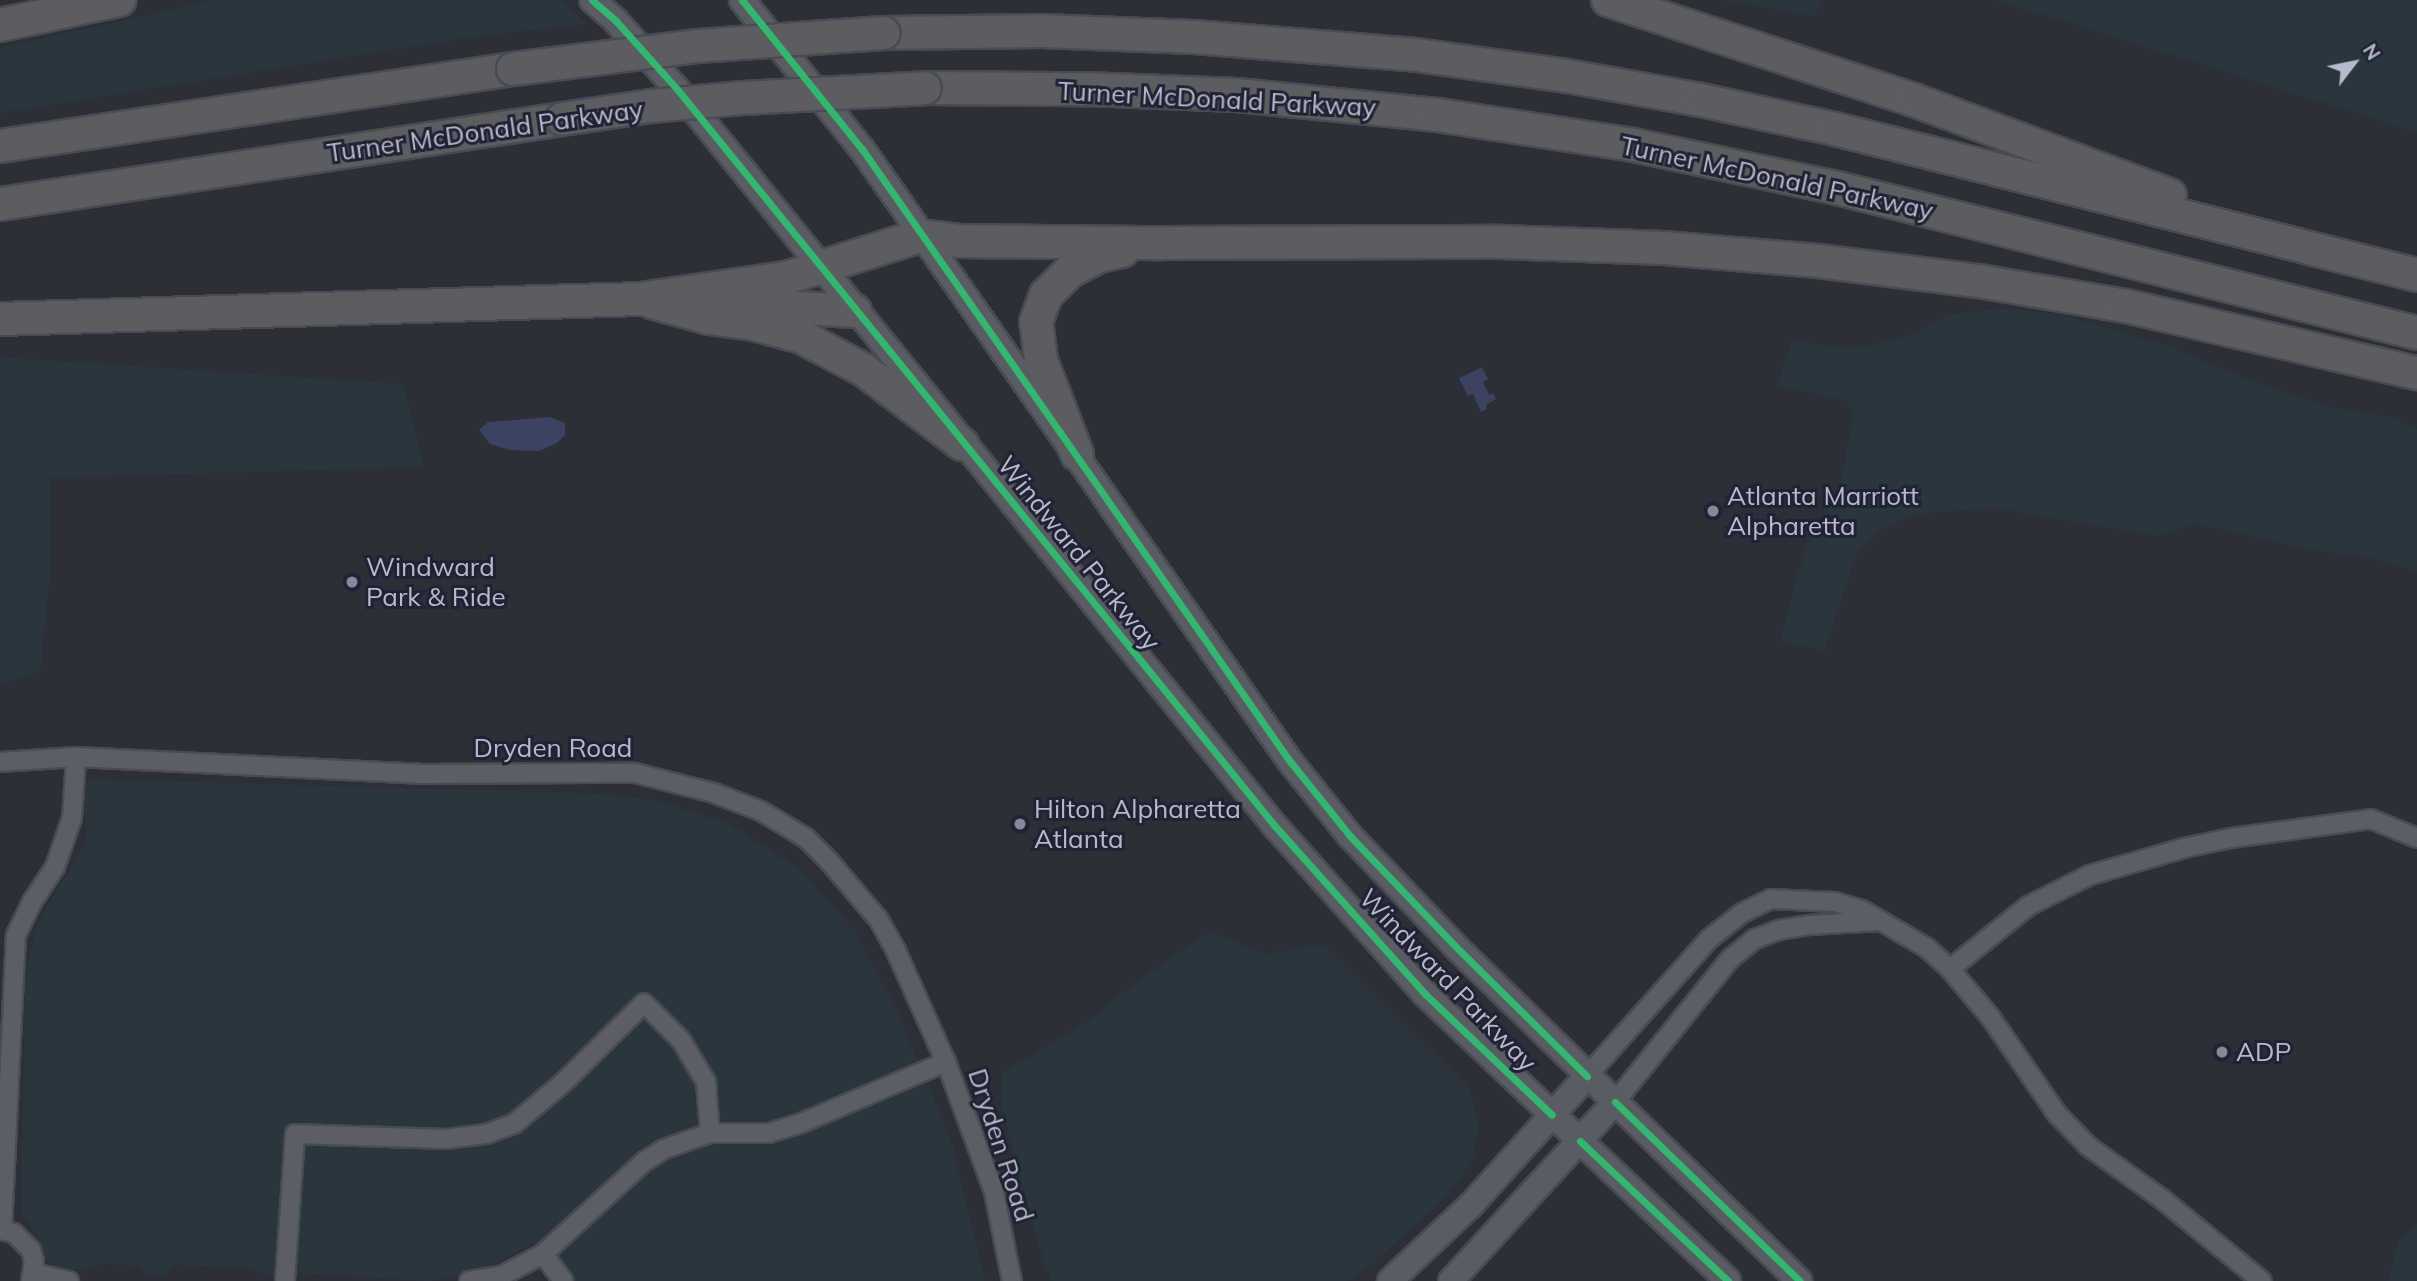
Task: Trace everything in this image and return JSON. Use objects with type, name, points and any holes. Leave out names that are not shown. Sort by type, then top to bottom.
[{"type":"highway","points":[[0,25],[119,0]]},
{"type":"highway","points":[[1608,0],[1914,100],[2323,251]]},
{"type":"highway","points":[[0,146],[513,69],[697,46],[884,33],[1042,32],[1194,37],[1416,55],[1567,76],[1702,100],[1835,130],[2417,275]]},
{"type":"highway","name":"Turner McDonald Parkway","points":[[0,204],[651,106],[730,99],[925,88],[1087,89],[1237,95],[1438,115],[1633,145],[1833,187],[2417,333]]},
{"type":"highway","points":[[0,319],[640,299],[786,278],[920,236],[958,241],[1563,244],[1664,248],[1818,261],[2049,291],[2417,373]]},
{"type":"highway","points":[[1077,454],[1041,360],[1036,322],[1046,295],[1070,271],[1100,256],[1164,243]]},
{"type":"highway","points":[[712,288],[762,306],[855,311]]},
{"type":"highway","points":[[640,299],[709,318],[754,324],[802,337],[864,370],[962,444]]},
{"type":"main road","name":"Windward Parkway","points":[[592,0],[616,21],[677,89],[820,269],[1274,825],[1425,994],[1727,1281]]},
{"type":"main road","name":"Windward Parkway","points":[[742,0],[862,149],[920,236],[1077,454],[1289,760],[1350,836],[1456,947],[1800,1281]]},
{"type":"main road","points":[[1390,1281],[1471,1205],[1587,1076]]},
{"type":"main road","points":[[1451,1281],[1615,1102]]},
{"type":"street","points":[[69,1281],[32,1277],[31,1250],[23,1240],[1,1230],[6,1014],[16,935],[32,902],[55,867],[72,818],[76,757]]},
{"type":"street","name":"Dryden Road","points":[[0,762],[76,757],[420,774],[635,773],[714,793],[761,811],[806,838],[852,886],[879,920],[896,951],[946,1062],[994,1192],[1012,1281]]},
{"type":"street","points":[[1950,969],[2028,906],[2090,875],[2184,848],[2231,838],[2371,819],[2417,838]]},
{"type":"street","points":[[1587,1076],[1709,939],[1742,913],[1771,899],[1835,902],[1862,910],[1927,948],[1950,969],[1991,1018],[2057,1115],[2080,1138],[2162,1199],[2262,1281]]},
{"type":"street","points":[[1615,1102],[1730,959],[1755,939],[1778,930],[1809,925],[1881,921]]},
{"type":"street","points":[[285,1281],[295,1133],[446,1139],[486,1133],[514,1124],[564,1082],[644,1003],[681,1040],[706,1083],[710,1133]]},
{"type":"street","points":[[469,1281],[501,1276],[543,1254],[645,1161],[664,1149],[710,1133],[769,1132],[799,1124],[946,1062]]},
{"type":"street","points":[[543,1254],[563,1281]]},
{"type":"shaded area","points":[[215,0],[562,0],[588,24],[478,36],[0,113],[0,48]]},
{"type":"shaded area","points":[[1724,0],[1823,0],[1814,16]]},
{"type":"shaded area","points":[[1996,0],[2417,0],[2417,132]]},
{"type":"shaded area","points":[[2001,308],[2063,315],[2171,347],[2263,386],[2336,408],[2395,418],[2417,430],[2417,571],[2369,558],[2303,548],[2194,523],[2160,536],[1994,508],[1938,512],[1907,517],[1881,530],[1856,555],[1824,650],[1780,642],[1804,552],[1839,490],[1854,414],[1846,400],[1777,386],[1792,341],[1838,347],[1867,347],[1913,334],[1947,315]]},
{"type":"shaded area","points":[[0,357],[403,384],[424,467],[50,478],[51,565],[40,672],[0,685]]},
{"type":"shaded area","points":[[88,779],[586,793],[656,800],[730,824],[800,870],[855,931],[898,1012],[953,1146],[985,1281],[572,1281],[561,1266],[534,1243],[484,1270],[430,1281],[279,1272],[273,1276],[264,1275],[252,1268],[174,1265],[164,1275],[149,1275],[138,1266],[99,1263],[88,1269],[60,1270],[45,1258],[40,1240],[21,1214],[25,978],[37,925],[87,839],[83,799]]},
{"type":"shaded area","points":[[1210,931],[1264,954],[1324,944],[1468,1087],[1479,1123],[1472,1163],[1441,1202],[1366,1269],[1347,1281],[1052,1281],[1044,1264],[1002,1107],[1001,1074],[1089,1021],[1131,986]]},
{"type":"shaded area","points":[[2417,1224],[2417,1281],[2388,1281],[2398,1243]]},
{"type":"water","points":[[1482,367],[1488,379],[1483,382],[1489,395],[1493,393],[1496,399],[1481,412],[1473,394],[1468,396],[1459,378]]},
{"type":"water","points":[[550,417],[565,423],[565,435],[557,443],[539,451],[510,450],[490,444],[479,430],[488,422]]},
{"type":"cycle path","points":[[592,0],[616,21],[677,89],[1274,825],[1425,994],[1552,1115]]},
{"type":"cycle path","points":[[742,0],[862,149],[1289,760],[1350,836],[1456,947],[1587,1076]]},
{"type":"cycle path","points":[[1615,1102],[1800,1281]]},
{"type":"cycle path","points":[[1580,1141],[1728,1281]]},
{"type":"place","name":"Atlanta Marriott Alpharetta","points":[[1713,511]]},
{"type":"place","name":"Windward Park & Ride","points":[[352,582]]},
{"type":"place","name":"Hilton Alpharetta Atlanta","points":[[1020,824]]},
{"type":"place","name":"ADP","points":[[2222,1052]]}]
